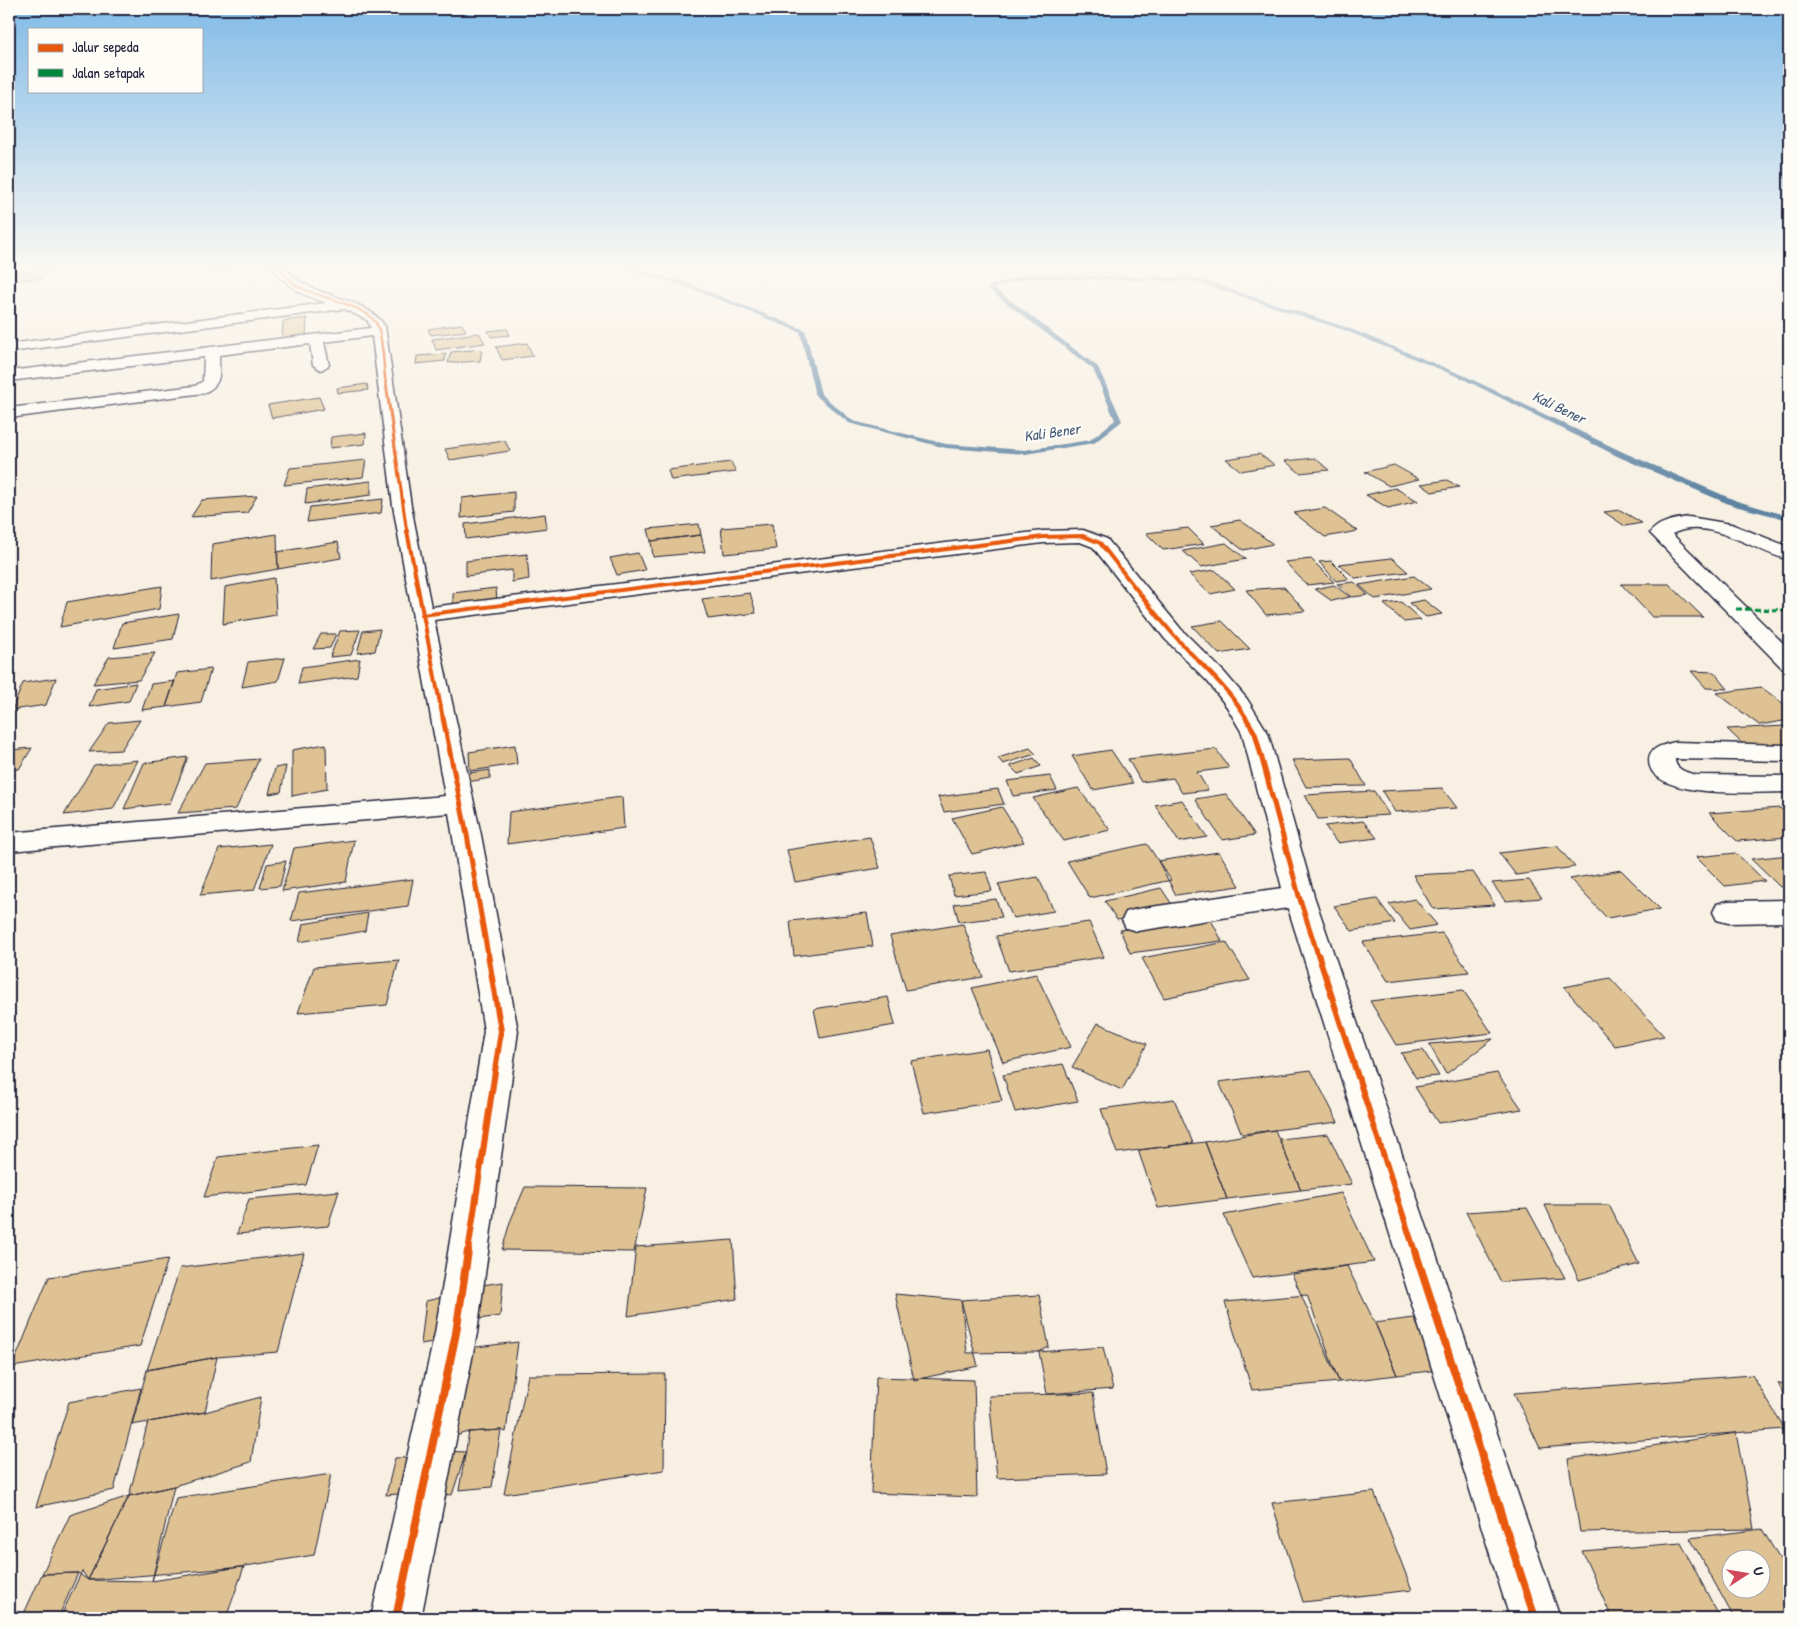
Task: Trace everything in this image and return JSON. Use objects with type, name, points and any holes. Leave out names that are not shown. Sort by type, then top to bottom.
[{"type":"street","points":[[9,348],[51,343]]},
{"type":"street","points":[[12,379],[285,343]]},
{"type":"street","points":[[317,343],[321,366]]},
{"type":"street","points":[[381,343],[402,506],[422,616],[467,835],[502,1031],[456,1332],[396,1618]]},
{"type":"street","points":[[12,379],[43,344]]},
{"type":"street","points":[[9,413],[198,390],[209,385],[211,381],[212,352]]},
{"type":"street","points":[[1789,554],[1702,523],[1678,523],[1669,526],[1660,533],[1789,662]]},
{"type":"street","points":[[422,616],[1043,537],[1083,536],[1100,543],[1173,634],[1227,690],[1256,733],[1299,896],[1535,1618]]},
{"type":"street","points":[[1789,753],[1675,750],[1662,755],[1662,764],[1671,775],[1692,783],[1789,784]]},
{"type":"street","points":[[9,842],[459,803]]},
{"type":"street","points":[[1137,920],[1299,896]]},
{"type":"street","points":[[1728,912],[1789,911]]},
{"type":"building","points":[[433,343],[485,343],[436,350]]},
{"type":"building","points":[[527,343],[533,356],[502,360],[496,347]]},
{"type":"building","points":[[482,349],[480,361],[448,363],[451,352]]},
{"type":"building","points":[[446,354],[445,361],[416,364],[417,356]]},
{"type":"building","points":[[367,384],[368,390],[338,393],[337,388]]},
{"type":"building","points":[[319,397],[324,409],[272,418],[268,405]]},
{"type":"building","points":[[366,433],[365,444],[330,448],[331,437]]},
{"type":"building","points":[[505,441],[510,451],[450,460],[445,449]]},
{"type":"building","points":[[1259,454],[1275,465],[1241,471],[1226,459]]},
{"type":"building","points":[[1315,458],[1329,470],[1300,473],[1285,461]]},
{"type":"building","points":[[366,460],[363,477],[284,485],[290,468]]},
{"type":"building","points":[[731,462],[736,472],[671,480],[668,470]]},
{"type":"building","points":[[1394,465],[1419,479],[1389,486],[1365,472]]},
{"type":"building","points":[[1447,480],[1459,487],[1432,492],[1421,484]]},
{"type":"building","points":[[371,481],[371,495],[305,504],[307,489]]},
{"type":"building","points":[[1395,488],[1418,501],[1388,508],[1366,495]]},
{"type":"building","points":[[514,492],[514,512],[461,518],[462,498]]},
{"type":"building","points":[[257,496],[247,513],[191,517],[202,500]]},
{"type":"building","points":[[383,499],[381,513],[307,522],[310,507]]},
{"type":"building","points":[[1325,508],[1358,531],[1325,537],[1294,513]]},
{"type":"building","points":[[1620,510],[1642,523],[1625,526],[1604,512]]},
{"type":"building","points":[[545,514],[547,528],[466,539],[465,524]]},
{"type":"building","points":[[1240,520],[1273,544],[1243,550],[1211,525]]},
{"type":"building","points":[[699,524],[701,535],[651,541],[648,529]]},
{"type":"building","points":[[772,524],[776,549],[724,554],[721,528]]},
{"type":"building","points":[[1188,528],[1204,544],[1163,550],[1146,533]]},
{"type":"building","points":[[277,534],[278,569],[211,581],[212,544]]},
{"type":"building","points":[[701,535],[705,552],[653,557],[651,541]]},
{"type":"building","points":[[338,542],[341,558],[278,569],[277,552]]},
{"type":"building","points":[[1226,543],[1246,559],[1201,567],[1183,551]]},
{"type":"building","points":[[638,553],[645,570],[617,575],[610,558]]},
{"type":"building","points":[[527,554],[529,579],[512,582],[512,570],[466,576],[466,561]]},
{"type":"building","points":[[1392,558],[1408,572],[1355,578],[1339,564]]},
{"type":"building","points":[[1311,559],[1334,582],[1307,585],[1285,562]]},
{"type":"building","points":[[1331,561],[1349,579],[1336,581],[1319,562]]},
{"type":"building","points":[[1215,570],[1235,589],[1210,594],[1189,574]]},
{"type":"building","points":[[1414,576],[1431,589],[1375,599],[1359,585]]},
{"type":"building","points":[[274,578],[276,615],[223,624],[225,587]]},
{"type":"building","points":[[1354,582],[1368,595],[1352,597],[1337,584]]},
{"type":"building","points":[[1621,584],[1669,584],[1703,617],[1652,617]]},
{"type":"building","points":[[1334,585],[1350,597],[1332,601],[1315,589]]},
{"type":"building","points":[[162,586],[159,609],[60,627],[67,602]]},
{"type":"building","points":[[1284,587],[1305,611],[1266,615],[1246,590]]},
{"type":"building","points":[[496,588],[497,601],[453,607],[453,593]]},
{"type":"building","points":[[750,593],[756,613],[708,619],[702,599]]},
{"type":"building","points":[[1424,600],[1442,614],[1426,617],[1409,603]]},
{"type":"building","points":[[1401,602],[1421,620],[1404,622],[1384,604]]},
{"type":"building","points":[[179,614],[173,639],[114,648],[122,623]]},
{"type":"building","points":[[1222,621],[1250,649],[1219,654],[1192,626]]},
{"type":"building","points":[[380,629],[375,651],[357,653],[363,631]]},
{"type":"building","points":[[360,630],[351,655],[330,657],[340,631]]},
{"type":"building","points":[[321,634],[336,634],[330,648],[313,649]]},
{"type":"building","points":[[155,653],[139,680],[93,684],[109,657]]},
{"type":"building","points":[[285,658],[278,681],[242,687],[248,662]]},
{"type":"building","points":[[360,659],[357,676],[298,684],[302,667]]},
{"type":"building","points":[[211,669],[201,702],[166,707],[177,673]]},
{"type":"building","points":[[1691,671],[1714,672],[1728,689],[1706,688]]},
{"type":"building","points":[[56,678],[46,705],[12,710],[23,683]]},
{"type":"building","points":[[175,681],[166,707],[142,710],[151,684]]},
{"type":"building","points":[[136,683],[129,701],[89,707],[96,689]]},
{"type":"building","points":[[1761,687],[1789,708],[1789,720],[1759,725],[1717,693]]},
{"type":"building","points":[[140,720],[121,750],[89,752],[109,723]]},
{"type":"building","points":[[1786,726],[1789,728],[1789,746],[1748,749],[1727,729]]},
{"type":"building","points":[[326,744],[327,789],[292,796],[292,750]]},
{"type":"building","points":[[515,745],[517,764],[470,771],[469,752]]},
{"type":"building","points":[[32,748],[19,769],[9,770],[9,750]]},
{"type":"building","points":[[1030,748],[1036,754],[1003,764],[998,758]]},
{"type":"building","points":[[1216,749],[1229,768],[1197,772],[1208,790],[1182,793],[1173,778],[1141,782],[1128,759]]},
{"type":"building","points":[[1111,750],[1133,783],[1093,790],[1072,756]]},
{"type":"building","points":[[188,757],[170,803],[124,809],[144,763]]},
{"type":"building","points":[[1034,758],[1041,766],[1018,774],[1010,766]]},
{"type":"building","points":[[1350,758],[1366,786],[1306,787],[1292,760]]},
{"type":"building","points":[[259,759],[236,809],[178,813],[205,763]]},
{"type":"building","points":[[138,760],[113,809],[64,815],[94,765]]},
{"type":"building","points":[[286,766],[281,792],[269,794],[275,768]]},
{"type":"building","points":[[490,770],[490,778],[462,783],[462,774]]},
{"type":"building","points":[[1050,776],[1057,790],[1013,796],[1007,781]]},
{"type":"building","points":[[1078,788],[1110,830],[1064,841],[1033,798]]},
{"type":"building","points":[[1442,788],[1457,808],[1395,812],[1382,791]]},
{"type":"building","points":[[998,789],[1004,804],[944,812],[938,797]]},
{"type":"building","points":[[1374,791],[1389,815],[1318,819],[1305,795]]},
{"type":"building","points":[[1226,794],[1255,835],[1222,840],[1195,799]]},
{"type":"building","points":[[622,797],[624,828],[507,844],[509,812]]},
{"type":"building","points":[[1182,800],[1207,837],[1179,842],[1155,805]]},
{"type":"building","points":[[1002,807],[1024,842],[972,854],[952,818]]},
{"type":"building","points":[[1780,808],[1789,816],[1789,837],[1737,841],[1709,813]]},
{"type":"building","points":[[1363,821],[1377,838],[1337,843],[1325,826]]},
{"type":"building","points":[[870,837],[880,868],[795,882],[787,850]]},
{"type":"building","points":[[354,840],[346,882],[282,891],[294,848]]},
{"type":"building","points":[[271,844],[254,890],[200,895],[219,849]]},
{"type":"building","points":[[1147,844],[1171,880],[1090,898],[1067,861]]},
{"type":"building","points":[[1557,846],[1575,867],[1516,875],[1499,853]]},
{"type":"building","points":[[1219,852],[1240,886],[1176,895],[1158,861]]},
{"type":"building","points":[[1736,853],[1765,881],[1725,886],[1696,857]]},
{"type":"building","points":[[1789,855],[1789,886],[1780,887],[1751,859]]},
{"type":"building","points":[[286,861],[280,886],[260,888],[267,864]]},
{"type":"building","points":[[1621,870],[1660,909],[1607,918],[1570,879]]},
{"type":"building","points":[[986,872],[992,891],[954,895],[949,876]]},
{"type":"building","points":[[1473,872],[1495,905],[1433,909],[1413,875]]},
{"type":"building","points":[[1038,877],[1054,911],[1013,918],[998,884]]},
{"type":"building","points":[[413,879],[408,906],[291,921],[299,893]]},
{"type":"building","points":[[1529,880],[1542,898],[1505,901],[1492,883]]},
{"type":"building","points":[[1161,888],[1173,906],[1117,920],[1105,901]]},
{"type":"building","points":[[996,899],[1002,917],[959,922],[954,904]]},
{"type":"building","points":[[1377,899],[1395,923],[1352,931],[1334,906]]},
{"type":"building","points":[[1415,899],[1437,925],[1410,930],[1389,904]]},
{"type":"building","points":[[368,913],[365,931],[299,942],[303,924]]},
{"type":"building","points":[[867,913],[873,946],[794,956],[790,921]]},
{"type":"building","points":[[1210,918],[1222,941],[1130,953],[1120,930]]},
{"type":"building","points":[[1089,922],[1104,957],[1009,971],[996,936]]},
{"type":"building","points":[[963,924],[983,977],[906,990],[890,936]]},
{"type":"building","points":[[1442,933],[1469,972],[1388,981],[1363,942]]},
{"type":"building","points":[[1226,942],[1250,980],[1164,998],[1142,958]]},
{"type":"building","points":[[399,960],[387,1005],[298,1013],[314,967]]},
{"type":"building","points":[[1036,974],[1071,1047],[1003,1062],[972,988]]},
{"type":"building","points":[[1610,978],[1664,1036],[1615,1046],[1564,987]]},
{"type":"building","points":[[1463,990],[1492,1033],[1396,1045],[1370,1001]]},
{"type":"building","points":[[888,997],[895,1025],[820,1038],[814,1009]]},
{"type":"building","points":[[1098,1023],[1147,1044],[1122,1090],[1072,1067]]},
{"type":"building","points":[[1493,1039],[1446,1074],[1429,1044]]},
{"type":"building","points":[[987,1049],[1002,1101],[924,1113],[911,1061]]},
{"type":"building","points":[[1423,1050],[1439,1076],[1416,1078],[1401,1053]]},
{"type":"building","points":[[1063,1064],[1078,1101],[1015,1112],[1003,1075]]},
{"type":"building","points":[[1311,1070],[1338,1122],[1242,1134],[1219,1082]]},
{"type":"building","points":[[1497,1073],[1522,1109],[1438,1123],[1415,1087]]},
{"type":"building","points":[[1174,1099],[1193,1143],[1117,1153],[1101,1109]]},
{"type":"building","points":[[1275,1130],[1301,1190],[1227,1199],[1205,1142]]},
{"type":"building","points":[[1328,1134],[1352,1184],[1301,1190],[1279,1139]]},
{"type":"building","points":[[1205,1142],[1227,1199],[1158,1208],[1138,1150]]},
{"type":"building","points":[[318,1145],[306,1185],[204,1197],[218,1157]]},
{"type":"building","points":[[525,1187],[647,1188],[634,1252],[502,1250],[510,1222]]},
{"type":"building","points":[[339,1191],[328,1226],[237,1234],[249,1199]]},
{"type":"building","points":[[1341,1193],[1374,1262],[1252,1278],[1224,1215]]},
{"type":"building","points":[[1545,1205],[1609,1205],[1639,1264],[1579,1280]]},
{"type":"building","points":[[1527,1208],[1565,1278],[1501,1282],[1466,1212]]},
{"type":"building","points":[[733,1240],[737,1299],[628,1316],[636,1247]]},
{"type":"building","points":[[304,1253],[278,1352],[217,1357],[147,1370],[180,1268]]},
{"type":"building","points":[[168,1259],[140,1346],[12,1367],[49,1277]]},
{"type":"building","points":[[1347,1266],[1375,1323],[1397,1375],[1339,1382],[1292,1274]]},
{"type":"building","points":[[503,1282],[500,1316],[472,1320],[475,1286]]},
{"type":"building","points":[[895,1294],[961,1300],[978,1366],[914,1380]]},
{"type":"building","points":[[1039,1295],[1049,1347],[1039,1352],[967,1353],[961,1300]]},
{"type":"building","points":[[1307,1295],[1339,1382],[1252,1390],[1225,1302]]},
{"type":"building","points":[[448,1296],[444,1340],[421,1344],[426,1301]]},
{"type":"building","points":[[1414,1318],[1438,1370],[1397,1375],[1375,1323]]},
{"type":"building","points":[[518,1342],[506,1432],[501,1430],[469,1432],[445,1439],[460,1349]]},
{"type":"building","points":[[1103,1347],[1113,1389],[1047,1394],[1039,1352]]},
{"type":"building","points":[[217,1357],[205,1412],[132,1425],[147,1370]]},
{"type":"building","points":[[665,1374],[664,1470],[504,1494],[528,1375]]},
{"type":"building","points":[[1752,1375],[1785,1429],[1540,1448],[1514,1393]]},
{"type":"building","points":[[876,1377],[974,1380],[977,1497],[871,1493]]},
{"type":"building","points":[[1778,1383],[1789,1384],[1789,1406]]},
{"type":"building","points":[[141,1388],[114,1490],[36,1507],[69,1402]]},
{"type":"building","points":[[1093,1393],[1106,1474],[997,1478],[989,1396]]},
{"type":"building","points":[[261,1397],[251,1462],[174,1486],[129,1496],[148,1422],[205,1412]]},
{"type":"building","points":[[501,1430],[492,1487],[459,1490],[469,1432]]},
{"type":"building","points":[[1736,1433],[1754,1529],[1580,1532],[1568,1459]]},
{"type":"building","points":[[442,1451],[466,1452],[452,1495],[428,1493]]},
{"type":"building","points":[[418,1457],[410,1493],[386,1495],[395,1458]]},
{"type":"building","points":[[331,1474],[314,1555],[152,1581],[176,1498]]},
{"type":"building","points":[[174,1486],[152,1581],[88,1580],[129,1496]]},
{"type":"building","points":[[1374,1492],[1412,1590],[1303,1602],[1272,1503]]},
{"type":"building","points":[[129,1496],[88,1580],[78,1573],[42,1574],[70,1515]]},
{"type":"building","points":[[1762,1529],[1789,1575],[1789,1618],[1734,1618],[1724,1600],[1770,1600],[1770,1550],[1720,1550],[1720,1593],[1690,1538]]},
{"type":"building","points":[[1681,1543],[1720,1618],[1612,1618],[1582,1551]]},
{"type":"building","points":[[244,1567],[226,1618],[60,1618],[82,1571],[88,1580]]},
{"type":"building","points":[[78,1573],[58,1618],[22,1618],[42,1574]]},
{"type":"waterway","name":"Kali Bener","points":[[806,343],[818,395],[851,422],[946,446],[1025,452],[1092,442],[1119,421],[1096,368],[1064,343]]},
{"type":"waterway","name":"Kali Bener","points":[[1380,343],[1463,377],[1622,455],[1734,503],[1789,518]]},
{"type":"marked path","points":[[1736,609],[1789,610]]},
{"type":"cycle path","points":[[380,343],[402,506],[422,615],[467,835],[501,1031],[456,1333],[396,1618]]},
{"type":"cycle path","points":[[422,615],[1043,537],[1083,536],[1100,543],[1173,634],[1216,677],[1238,704],[1255,733],[1299,896],[1535,1618]]}]
